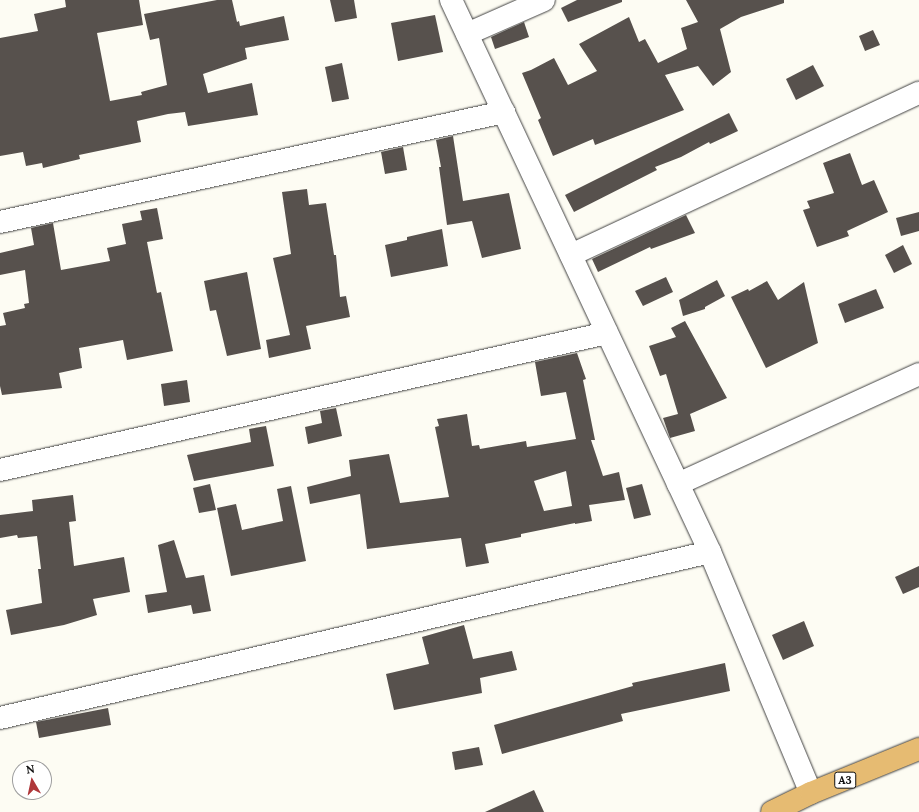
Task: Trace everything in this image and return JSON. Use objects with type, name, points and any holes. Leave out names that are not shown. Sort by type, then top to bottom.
[{"type":"highway","name":"A3","points":[[772,812],[919,749]]},
{"type":"street","points":[[451,0],[710,552],[811,794]]},
{"type":"street","points":[[467,34],[544,0]]},
{"type":"street","points":[[571,255],[919,93]]},
{"type":"street","points":[[0,222],[504,112]]},
{"type":"street","points":[[0,470],[607,333]]},
{"type":"street","points":[[678,484],[919,374]]},
{"type":"street","points":[[0,718],[710,552]]},
{"type":"building","points":[[65,0],[139,0],[143,25],[97,33],[110,101],[142,95],[141,92],[167,85],[159,38],[150,40],[144,14],[217,0],[232,0],[237,22],[239,21],[240,26],[284,16],[289,40],[245,48],[247,59],[203,74],[208,93],[252,83],[258,115],[188,126],[185,112],[168,114],[137,121],[141,142],[79,155],[80,159],[43,168],[42,163],[26,166],[23,152],[0,156],[0,38],[38,31],[34,14],[66,7]]},
{"type":"building","points":[[330,0],[354,0],[357,18],[335,22]]},
{"type":"building","points":[[577,0],[622,0],[622,2],[568,22],[561,8]]},
{"type":"building","points":[[686,0],[784,0],[784,3],[741,17],[720,29],[731,72],[713,86],[698,66],[665,75],[684,110],[595,145],[593,139],[553,156],[538,120],[541,118],[522,73],[554,58],[568,85],[597,71],[579,44],[629,17],[639,42],[645,39],[658,63],[687,49],[681,28],[698,22]]},
{"type":"building","points":[[435,15],[443,52],[398,61],[391,23]]},
{"type":"building","points":[[524,22],[529,37],[495,49],[491,37]]},
{"type":"building","points":[[873,30],[880,45],[865,51],[859,36]]},
{"type":"building","points":[[342,63],[349,99],[332,102],[325,67]]},
{"type":"building","points":[[813,65],[824,86],[796,100],[786,79]]},
{"type":"building","points":[[729,113],[738,131],[710,144],[709,142],[681,157],[655,167],[657,170],[574,212],[565,195]]},
{"type":"building","points":[[453,136],[463,201],[509,193],[521,249],[482,258],[472,221],[447,225],[439,167],[441,167],[436,140]]},
{"type":"building","points":[[403,147],[407,170],[385,174],[381,152]]},
{"type":"building","points":[[850,153],[862,185],[874,180],[888,212],[847,231],[849,236],[817,247],[803,210],[810,208],[807,201],[834,193],[823,163]]},
{"type":"building","points":[[307,189],[309,205],[326,203],[334,255],[336,255],[340,297],[346,296],[350,317],[306,326],[311,349],[269,358],[266,340],[290,335],[273,258],[291,254],[282,192]]},
{"type":"building","points":[[157,208],[163,239],[147,242],[157,293],[161,292],[173,351],[127,360],[123,340],[79,348],[82,368],[59,373],[62,388],[2,395],[0,386],[0,326],[6,325],[3,313],[25,308],[24,304],[29,303],[25,270],[0,275],[0,253],[34,245],[31,228],[53,223],[61,270],[110,261],[107,248],[126,244],[122,224],[142,220],[140,211]]},
{"type":"building","points":[[919,212],[919,231],[901,236],[896,218]]},
{"type":"building","points":[[686,215],[695,233],[651,249],[650,247],[598,272],[592,259]]},
{"type":"building","points":[[442,229],[448,266],[391,277],[385,245],[407,240],[407,237]]},
{"type":"building","points":[[903,245],[912,264],[894,273],[885,255]]},
{"type":"building","points":[[247,272],[261,349],[227,356],[216,310],[210,311],[204,281]]},
{"type":"building","points":[[666,277],[673,292],[643,306],[635,291]]},
{"type":"building","points":[[717,280],[725,296],[705,307],[705,309],[683,316],[679,300]]},
{"type":"building","points":[[767,281],[778,300],[804,282],[818,343],[766,368],[731,297],[748,289],[749,291]]},
{"type":"building","points":[[876,289],[884,308],[845,323],[838,304]]},
{"type":"building","points":[[685,321],[727,398],[690,414],[695,431],[670,438],[663,418],[678,414],[666,374],[660,376],[649,346],[676,337],[671,328]]},
{"type":"building","points":[[577,353],[586,379],[583,380],[595,440],[591,440],[603,476],[619,472],[625,500],[589,505],[592,521],[521,534],[521,537],[485,544],[489,563],[466,567],[461,538],[367,549],[360,494],[310,504],[307,487],[351,476],[349,460],[389,454],[400,503],[449,497],[435,427],[439,426],[437,419],[467,414],[472,446],[479,445],[480,449],[526,441],[527,447],[576,439],[566,392],[541,396],[535,362]],"holes":[[[566,471],[572,506],[544,511],[534,481]]]},
{"type":"building","points":[[187,380],[190,402],[164,406],[161,384]]},
{"type":"building","points":[[336,408],[342,436],[308,444],[305,427],[322,423],[320,411]]},
{"type":"building","points":[[266,426],[274,466],[194,481],[187,455],[251,442],[249,429]]},
{"type":"building","points":[[210,484],[216,510],[199,513],[193,488]]},
{"type":"building","points":[[642,484],[651,515],[634,519],[626,488]]},
{"type":"building","points":[[291,486],[306,561],[231,576],[217,508],[236,504],[242,530],[283,521],[277,489]]},
{"type":"building","points":[[73,495],[76,521],[69,522],[74,566],[124,557],[130,592],[93,599],[97,615],[64,625],[11,635],[6,610],[42,603],[38,569],[41,569],[37,536],[18,538],[17,535],[0,538],[0,515],[33,511],[32,500]]},
{"type":"building","points":[[174,540],[186,578],[204,575],[211,611],[193,614],[191,605],[148,613],[145,595],[167,592],[158,545]]},
{"type":"building","points":[[919,566],[919,587],[903,594],[895,577]]},
{"type":"building","points":[[804,621],[814,646],[783,660],[772,635]]},
{"type":"building","points":[[464,625],[473,659],[512,651],[517,670],[480,678],[482,693],[394,710],[386,674],[429,664],[422,637]]},
{"type":"building","points":[[725,663],[730,691],[621,714],[623,721],[502,754],[494,725],[633,686],[632,683]]},
{"type":"building","points":[[108,708],[111,725],[39,738],[36,722]]},
{"type":"building","points":[[479,747],[483,765],[455,770],[452,752]]},
{"type":"building","points":[[534,790],[544,812],[485,812]]}]
